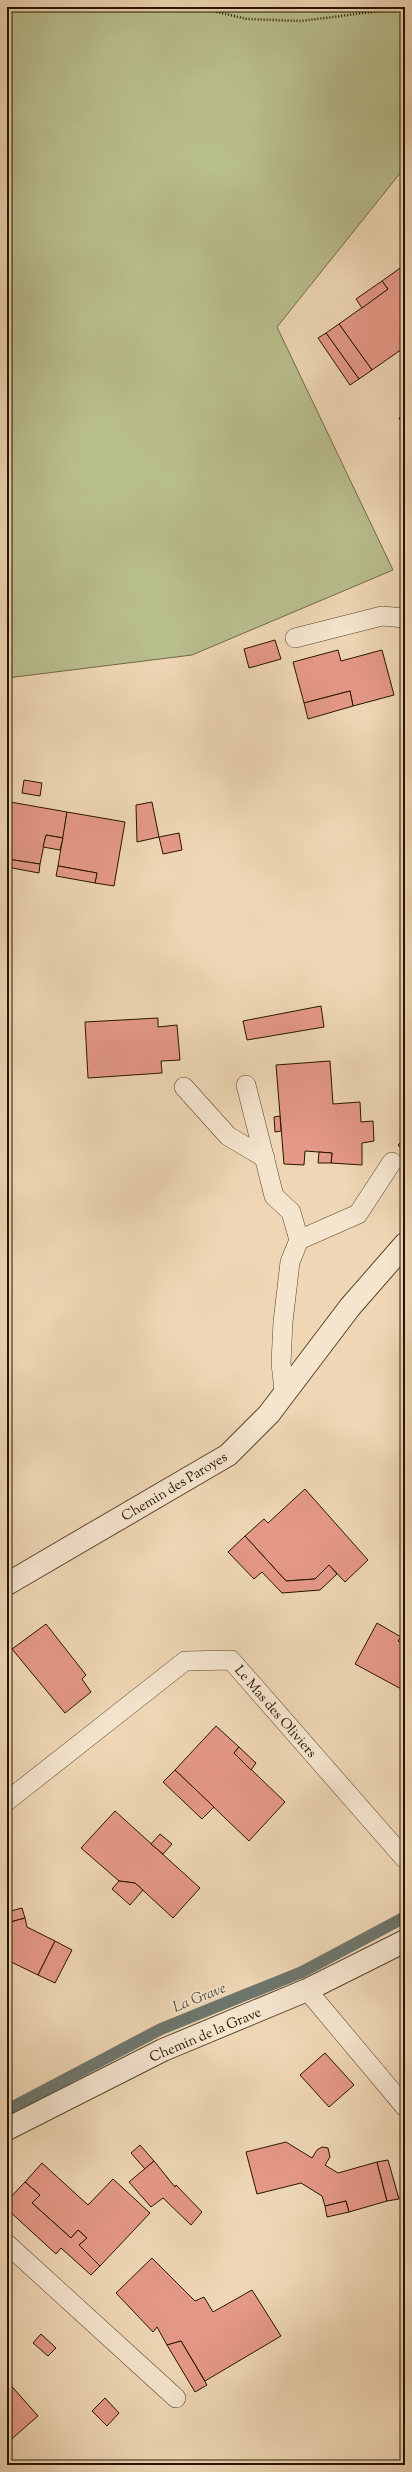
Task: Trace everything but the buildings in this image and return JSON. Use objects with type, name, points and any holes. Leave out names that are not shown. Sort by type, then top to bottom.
[{"type":"street","name":"Chemin des Paroyes","points":[[7,1584],[228,1455],[269,1414],[284,1391],[350,1307],[405,1244]]},
{"type":"street","name":"Chemin de la Grave","points":[[7,2129],[163,2050],[307,1990],[405,1942]]},
{"type":"lane","points":[[295,638],[382,616],[405,618]]},
{"type":"lane","points":[[246,1085],[274,1196],[292,1212],[299,1240],[290,1262],[283,1322],[281,1363],[284,1391]]},
{"type":"lane","points":[[184,1087],[228,1136],[264,1158]]},
{"type":"lane","points":[[299,1240],[358,1214],[392,1162]]},
{"type":"lane","name":"Le Mas des Oliviers","points":[[7,1801],[185,1661],[231,1660],[405,1859]]},
{"type":"lane","points":[[307,1990],[405,2107]]},
{"type":"lane","points":[[7,2244],[176,2398]]},
{"type":"path","points":[[196,7],[248,19],[301,21],[396,9],[405,11]]},
{"type":"green space","points":[[7,7],[405,7],[405,167],[277,327],[393,570],[192,655],[7,678]]},
{"type":"waterway","name":"La Grave","points":[[7,2110],[161,2029],[302,1972],[405,1917]]}]
